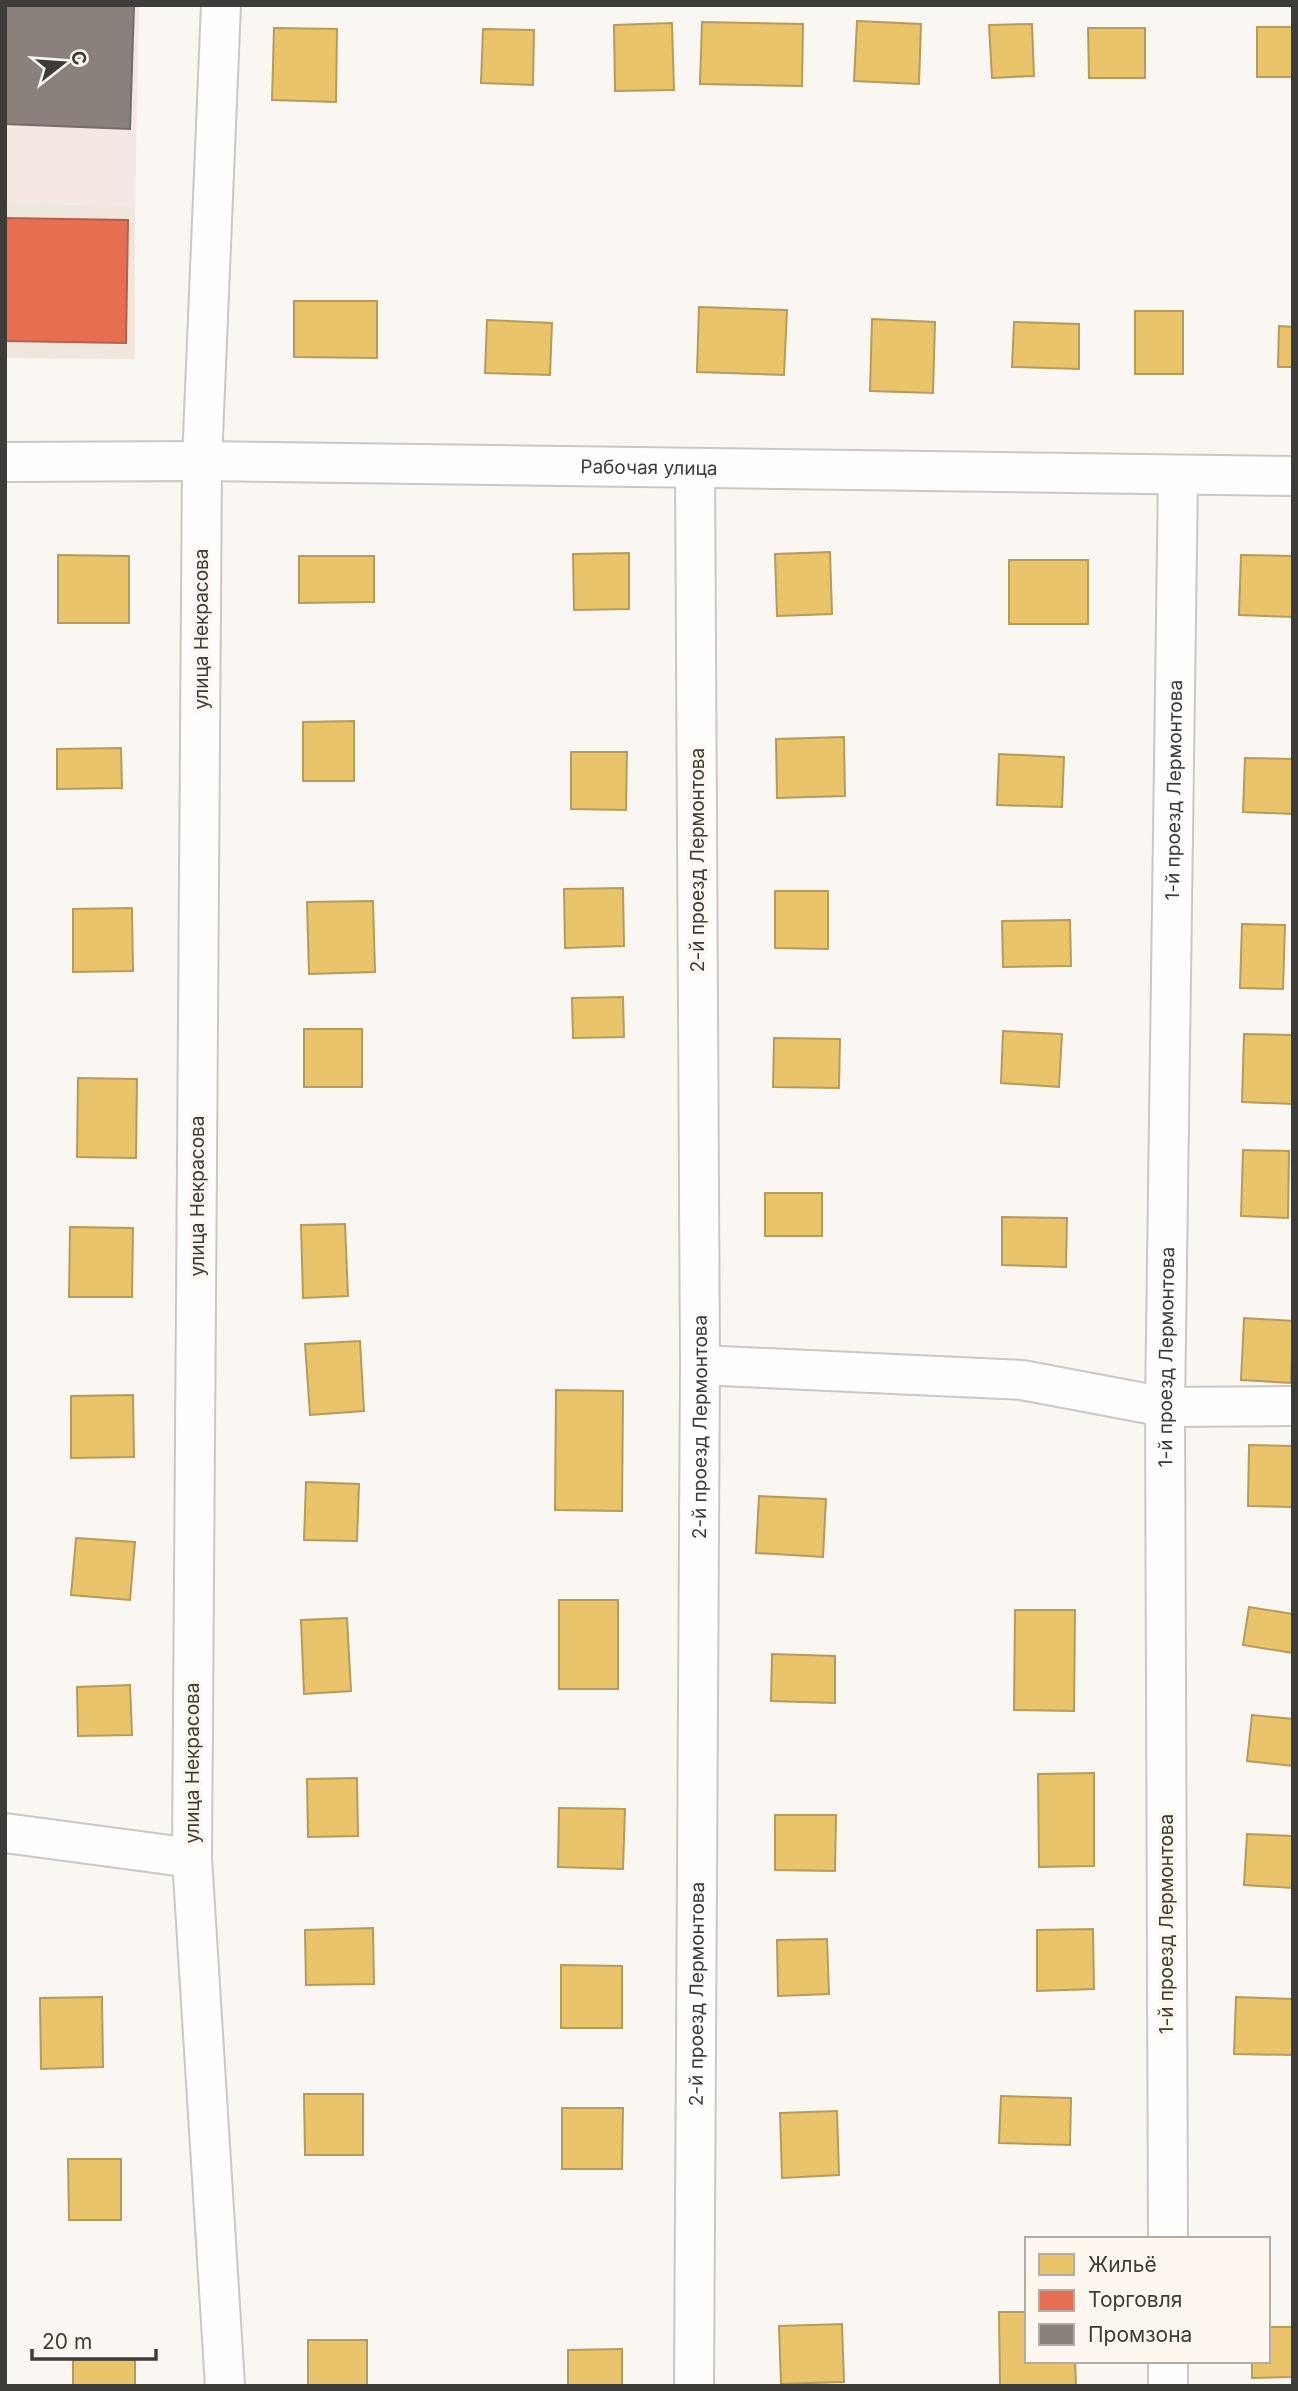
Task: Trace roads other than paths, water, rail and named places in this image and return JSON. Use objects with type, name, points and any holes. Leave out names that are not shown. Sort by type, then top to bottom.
[{"type":"street","name":"улица Некрасова","points":[[221,5],[202,461],[192,1858],[225,2386]]},
{"type":"street","name":"Рабочая улица","points":[[5,462],[202,461],[1293,476]]},
{"type":"street","name":"2-й проезд Лермонтова","points":[[694,2386],[699,1365],[695,469]]},
{"type":"street","name":"1-й проезд Лермонтова","points":[[1168,2237],[1165,1407],[1178,475]]},
{"type":"street","points":[[699,1365],[1022,1380],[1165,1407],[1293,1406]]},
{"type":"street","points":[[5,1833],[192,1858]]},
{"type":"street","points":[[1168,2363],[1168,2386]]}]
